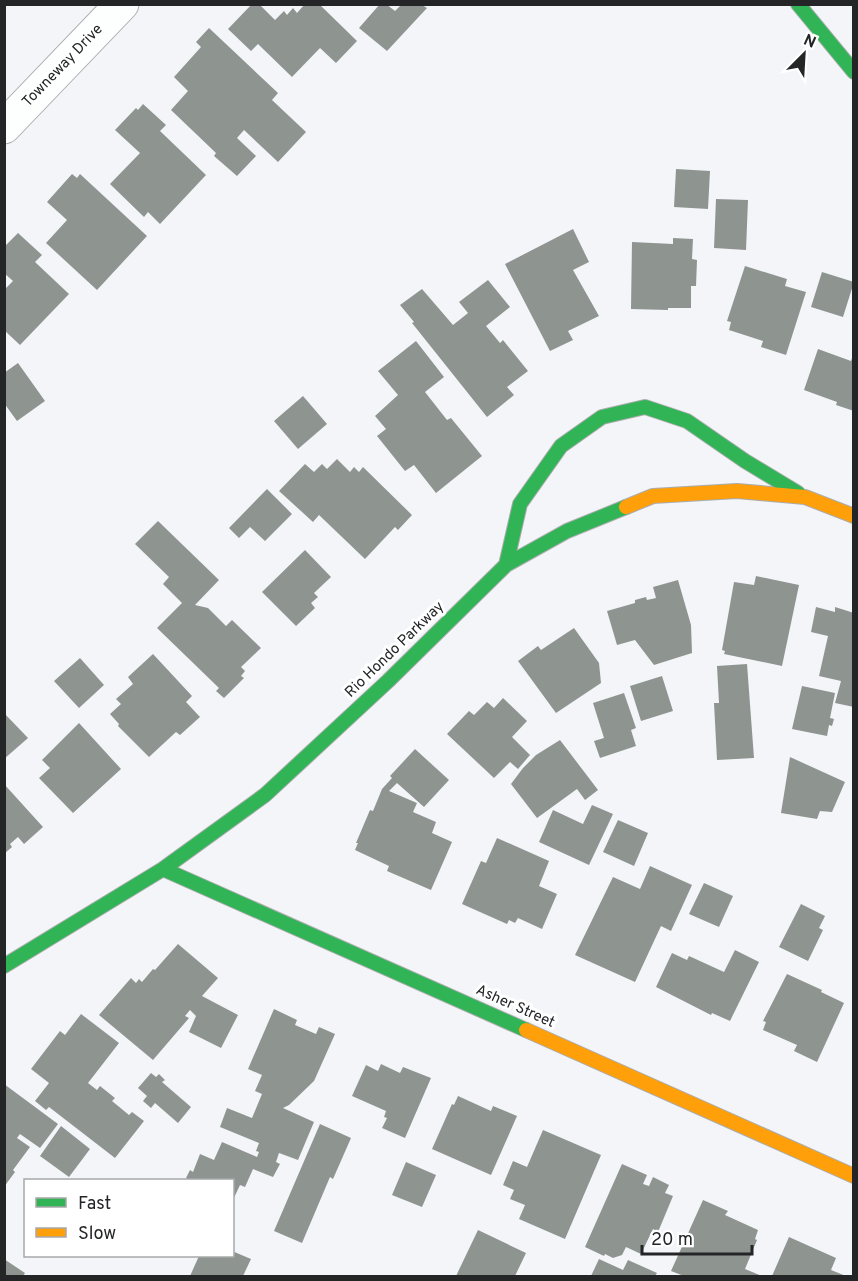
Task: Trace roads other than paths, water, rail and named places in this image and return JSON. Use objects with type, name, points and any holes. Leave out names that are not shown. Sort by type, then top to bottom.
[{"type":"main road","points":[[798,4],[854,72]]},
{"type":"main road","points":[[506,565],[520,504],[561,446],[602,417],[645,407],[687,421],[745,461],[805,497]]},
{"type":"main road","name":"Rio Hondo Parkway","points":[[4,966],[163,869],[264,795],[388,681],[506,565],[567,531],[653,496],[737,491],[805,497],[854,516]]},
{"type":"main road","name":"Asher Street","points":[[163,869],[854,1176]]},
{"type":"street","name":"Towneway Drive","points":[[4,127],[122,4]]}]
